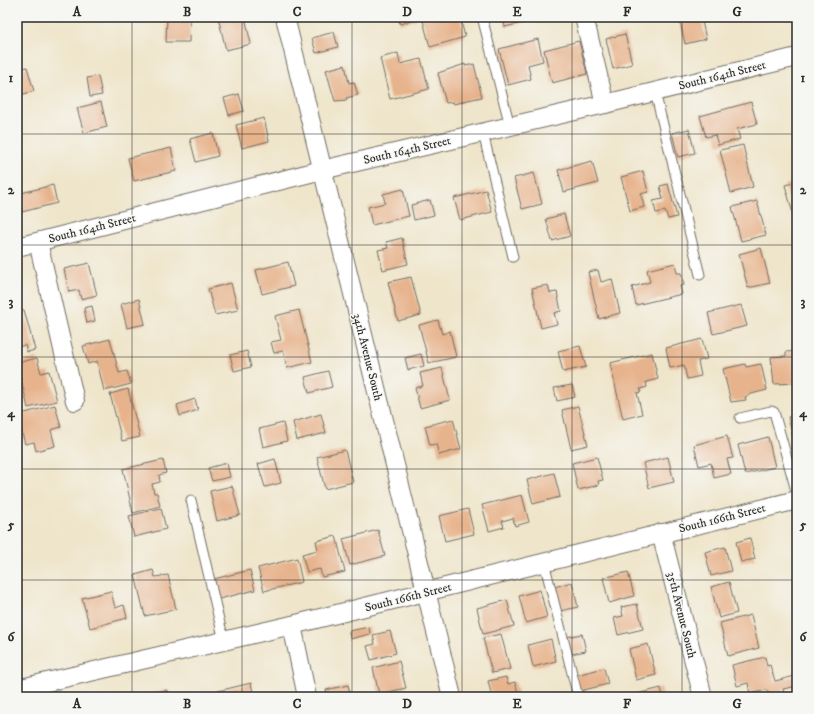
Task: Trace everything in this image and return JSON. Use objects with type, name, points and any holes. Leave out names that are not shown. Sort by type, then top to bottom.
[{"type":"street","name":"34th Avenue South","points":[[285,17],[452,697]]},
{"type":"street","points":[[584,17],[605,104]]},
{"type":"street","name":"South 164th Street","points":[[17,247],[322,170],[605,104],[797,57]]},
{"type":"street","points":[[38,242],[75,401]]},
{"type":"street","name":"South 166th Street","points":[[17,689],[292,626],[797,500]]},
{"type":"street","name":"35th Avenue South","points":[[661,533],[703,697]]},
{"type":"street","points":[[292,626],[307,697]]},
{"type":"lane","points":[[482,17],[510,126]]},
{"type":"lane","points":[[655,92],[700,275]]},
{"type":"lane","points":[[483,133],[513,257]]},
{"type":"lane","points":[[740,418],[771,411],[774,412],[797,494]]},
{"type":"lane","points":[[191,500],[224,641]]},
{"type":"lane","points":[[544,562],[578,697]]},
{"type":"building","points":[[167,17],[190,17],[189,42],[166,42]]},
{"type":"building","points":[[218,17],[245,17],[251,44],[226,50]]},
{"type":"building","points":[[398,17],[416,17],[416,20],[400,24]]},
{"type":"building","points":[[422,17],[460,17],[465,37],[430,47]]},
{"type":"building","points":[[503,17],[533,17],[534,20],[505,27]]},
{"type":"building","points":[[679,17],[701,17],[706,39],[685,44]]},
{"type":"building","points":[[334,32],[338,47],[316,53],[312,38]]},
{"type":"building","points":[[625,34],[632,64],[613,69],[606,39]]},
{"type":"building","points":[[538,39],[543,61],[528,65],[531,79],[508,85],[499,49]]},
{"type":"building","points":[[579,41],[587,74],[552,83],[544,50]]},
{"type":"building","points":[[398,53],[400,64],[421,59],[429,89],[390,99],[380,58]]},
{"type":"building","points":[[465,64],[465,66],[474,64],[482,97],[454,104],[453,102],[446,103],[438,73]]},
{"type":"building","points":[[345,65],[349,83],[354,82],[358,95],[346,98],[347,100],[335,101],[326,70]]},
{"type":"building","points":[[27,67],[34,91],[17,96],[17,70]]},
{"type":"building","points":[[98,76],[102,95],[90,97],[87,78]]},
{"type":"building","points":[[239,94],[244,111],[229,115],[224,98]]},
{"type":"building","points":[[101,102],[107,127],[84,133],[77,108]]},
{"type":"building","points":[[751,102],[757,124],[737,129],[740,139],[718,145],[715,135],[706,137],[700,116]]},
{"type":"building","points":[[264,118],[269,141],[242,148],[236,125]]},
{"type":"building","points":[[689,129],[695,153],[678,157],[672,133]]},
{"type":"building","points":[[213,133],[218,156],[196,162],[190,139]]},
{"type":"building","points":[[743,145],[753,187],[731,193],[720,150]]},
{"type":"building","points":[[171,148],[176,171],[134,181],[128,158]]},
{"type":"building","points":[[592,161],[598,183],[564,192],[558,170]]},
{"type":"building","points":[[643,171],[648,192],[641,194],[644,207],[630,211],[621,177]]},
{"type":"building","points":[[534,173],[542,204],[522,209],[514,178]]},
{"type":"building","points":[[797,182],[797,221],[795,221],[785,185]]},
{"type":"building","points":[[668,184],[677,217],[668,219],[665,211],[656,213],[653,201],[663,199],[660,186]]},
{"type":"building","points":[[53,185],[57,203],[22,212],[17,194]]},
{"type":"building","points":[[403,189],[409,216],[372,225],[368,207],[385,203],[383,194]]},
{"type":"building","points":[[486,190],[492,212],[460,220],[454,198]]},
{"type":"building","points":[[430,200],[434,215],[414,220],[411,205]]},
{"type":"building","points":[[757,201],[766,235],[741,241],[732,207]]},
{"type":"building","points":[[564,214],[570,236],[552,241],[546,219]]},
{"type":"building","points":[[402,238],[408,264],[383,270],[378,250],[388,248],[386,242]]},
{"type":"building","points":[[761,248],[770,283],[748,288],[739,254]]},
{"type":"building","points":[[288,262],[294,286],[262,294],[256,270]]},
{"type":"building","points":[[89,263],[97,295],[81,299],[79,290],[69,292],[64,269]]},
{"type":"building","points":[[675,263],[677,273],[681,273],[684,285],[680,286],[682,294],[636,305],[632,287],[650,282],[647,270]]},
{"type":"building","points":[[598,270],[601,282],[612,279],[620,313],[599,319],[588,272]]},
{"type":"building","points":[[411,277],[421,315],[398,321],[388,282]]},
{"type":"building","points":[[231,283],[238,310],[215,315],[208,289]]},
{"type":"building","points":[[548,285],[550,293],[557,292],[561,311],[554,313],[557,324],[541,328],[532,288]]},
{"type":"building","points":[[139,299],[145,324],[127,328],[121,304]]},
{"type":"building","points":[[741,305],[747,326],[713,334],[708,313]]},
{"type":"building","points":[[92,306],[95,321],[87,323],[84,308]]},
{"type":"building","points":[[24,310],[35,350],[27,352],[25,345],[17,347],[17,311]]},
{"type":"building","points":[[299,310],[312,362],[287,368],[283,351],[274,353],[271,342],[281,340],[275,316]]},
{"type":"building","points":[[438,320],[442,334],[450,331],[456,357],[429,363],[419,325]]},
{"type":"building","points":[[110,339],[119,373],[127,371],[131,384],[104,391],[97,361],[88,364],[83,346]]},
{"type":"building","points":[[702,339],[707,359],[698,361],[701,376],[687,379],[684,365],[670,368],[666,348]]},
{"type":"building","points":[[580,346],[586,367],[563,372],[558,351]]},
{"type":"building","points":[[247,351],[251,367],[234,371],[230,355]]},
{"type":"building","points":[[797,351],[797,383],[774,384],[771,357],[786,356],[786,352]]},
{"type":"building","points":[[652,353],[658,379],[646,382],[647,387],[640,389],[641,392],[637,393],[642,414],[623,419],[610,363]]},
{"type":"building","points":[[421,354],[424,366],[408,370],[405,358]]},
{"type":"building","points":[[37,358],[41,373],[49,371],[57,401],[28,408],[17,363]]},
{"type":"building","points":[[745,364],[746,367],[761,364],[767,390],[751,394],[745,397],[746,400],[731,402],[723,369]]},
{"type":"building","points":[[442,368],[450,400],[420,408],[415,388],[423,386],[420,373]]},
{"type":"building","points":[[328,371],[332,387],[309,393],[305,377]]},
{"type":"building","points":[[572,385],[575,397],[557,401],[554,388]]},
{"type":"building","points":[[128,389],[140,437],[122,441],[110,394]]},
{"type":"building","points":[[195,399],[198,410],[180,416],[177,405]]},
{"type":"building","points":[[55,405],[61,427],[51,430],[55,446],[36,451],[34,442],[25,444],[17,415]]},
{"type":"building","points":[[578,406],[588,445],[571,449],[562,410]]},
{"type":"building","points":[[321,414],[326,433],[297,440],[293,422]]},
{"type":"building","points":[[797,415],[797,445],[795,446],[788,417]]},
{"type":"building","points":[[453,419],[461,449],[439,455],[436,444],[430,445],[425,426]]},
{"type":"building","points":[[283,423],[287,441],[263,447],[259,429]]},
{"type":"building","points":[[727,436],[733,458],[727,459],[731,474],[714,478],[711,463],[699,466],[694,445]]},
{"type":"building","points":[[768,437],[775,467],[745,474],[738,445]]},
{"type":"building","points":[[345,450],[353,482],[325,489],[317,457]]},
{"type":"building","points":[[597,457],[603,480],[598,481],[599,485],[578,490],[572,463]]},
{"type":"building","points":[[668,457],[674,482],[649,488],[643,463]]},
{"type":"building","points":[[275,459],[281,483],[265,487],[258,464]]},
{"type":"building","points":[[163,460],[166,473],[159,475],[160,482],[152,484],[154,493],[157,493],[160,506],[133,513],[123,469]]},
{"type":"building","points":[[227,463],[230,477],[212,481],[208,468]]},
{"type":"building","points":[[554,473],[560,497],[533,504],[527,480]]},
{"type":"building","points":[[232,486],[240,515],[217,521],[210,491]]},
{"type":"building","points":[[522,495],[529,522],[515,526],[513,518],[502,521],[504,527],[489,531],[482,505]]},
{"type":"building","points":[[161,508],[166,529],[134,537],[129,516]]},
{"type":"building","points":[[468,509],[474,534],[445,541],[439,516]]},
{"type":"building","points":[[378,530],[385,556],[350,565],[343,539]]},
{"type":"building","points":[[336,536],[345,572],[322,577],[320,569],[307,572],[302,554],[318,550],[316,541]]},
{"type":"building","points":[[750,538],[755,559],[741,562],[736,542]]},
{"type":"building","points":[[725,547],[731,571],[711,576],[705,552]]},
{"type":"building","points":[[297,558],[302,582],[264,591],[258,568]]},
{"type":"building","points":[[153,570],[155,577],[168,575],[176,609],[145,616],[135,575]]},
{"type":"building","points":[[250,570],[255,590],[219,599],[214,579]]},
{"type":"building","points":[[628,572],[634,596],[609,603],[603,578]]},
{"type":"building","points":[[572,582],[578,607],[560,611],[554,587]]},
{"type":"building","points":[[729,582],[737,613],[719,618],[711,587]]},
{"type":"building","points":[[540,590],[547,617],[526,623],[519,596]]},
{"type":"building","points":[[111,591],[115,608],[124,605],[127,618],[90,628],[82,598]]},
{"type":"building","points":[[507,600],[514,626],[483,634],[477,608]]},
{"type":"building","points":[[637,604],[643,629],[618,635],[614,618],[623,616],[621,607]]},
{"type":"building","points":[[751,615],[759,648],[728,656],[720,623]]},
{"type":"building","points":[[369,627],[370,634],[350,639],[349,631]]},
{"type":"building","points":[[390,631],[396,653],[371,660],[367,646],[375,644],[373,635]]},
{"type":"building","points":[[501,634],[510,669],[492,673],[483,638]]},
{"type":"building","points":[[582,634],[586,651],[571,654],[566,637]]},
{"type":"building","points":[[551,639],[556,661],[533,667],[528,645]]},
{"type":"building","points":[[648,644],[656,675],[636,680],[629,649]]},
{"type":"building","points":[[765,657],[767,666],[770,665],[775,681],[795,676],[797,686],[783,689],[785,697],[769,697],[767,690],[750,694],[748,683],[737,686],[732,665]]},
{"type":"building","points":[[399,661],[406,688],[379,694],[373,668]]},
{"type":"building","points":[[604,668],[608,684],[580,691],[576,675]]},
{"type":"building","points":[[506,677],[508,684],[515,682],[519,697],[492,697],[488,681]]},
{"type":"building","points":[[251,683],[254,697],[215,697],[214,692]]},
{"type":"building","points":[[348,685],[351,697],[328,697],[326,690]]},
{"type":"building","points":[[661,688],[663,697],[637,697],[637,694]]},
{"type":"building","points":[[167,690],[168,697],[138,697],[138,696]]}]
